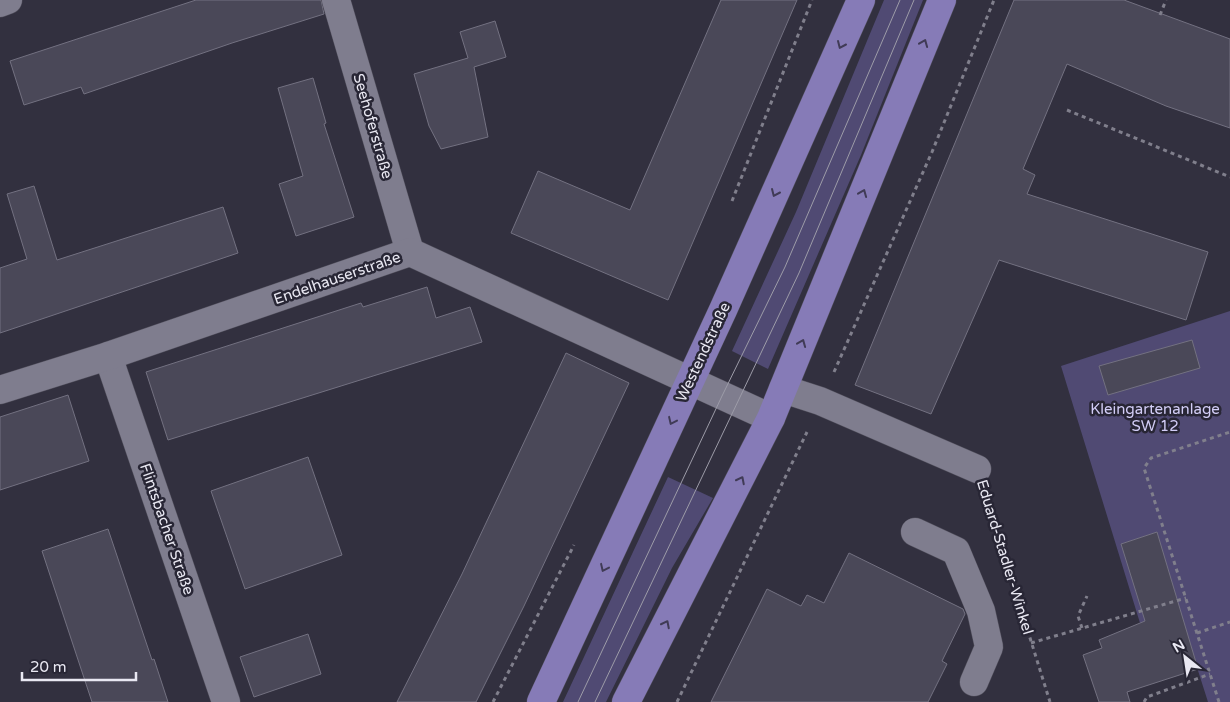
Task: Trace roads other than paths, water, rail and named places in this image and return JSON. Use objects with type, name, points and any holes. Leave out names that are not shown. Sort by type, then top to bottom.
[{"type":"main road","name":"Westendstraße","points":[[542,702],[861,0]]},
{"type":"main road","points":[[626,702],[771,418],[942,0]]},
{"type":"street","points":[[0,2],[8,0]]},
{"type":"street","name":"Seehoferstraße","points":[[336,0],[410,252]]},
{"type":"street","name":"Endelhauserstraße","points":[[0,390],[108,356],[410,252],[665,368],[689,382],[771,418]]},
{"type":"street","name":"Flintsbacher Straße","points":[[108,356],[226,702]]},
{"type":"street","name":"Eduard-Stadler-Winkel","points":[[783,389],[820,401],[977,469]]},
{"type":"street","points":[[915,532],[956,551],[981,611],[989,647],[974,682]]},
{"type":"tram line","points":[[578,702],[785,267],[900,0]]},
{"type":"tram line","points":[[595,702],[799,273],[914,0]]},
{"type":"park label","name":"Kleingartenanlage SW 12","points":[[1155,418]]}]
